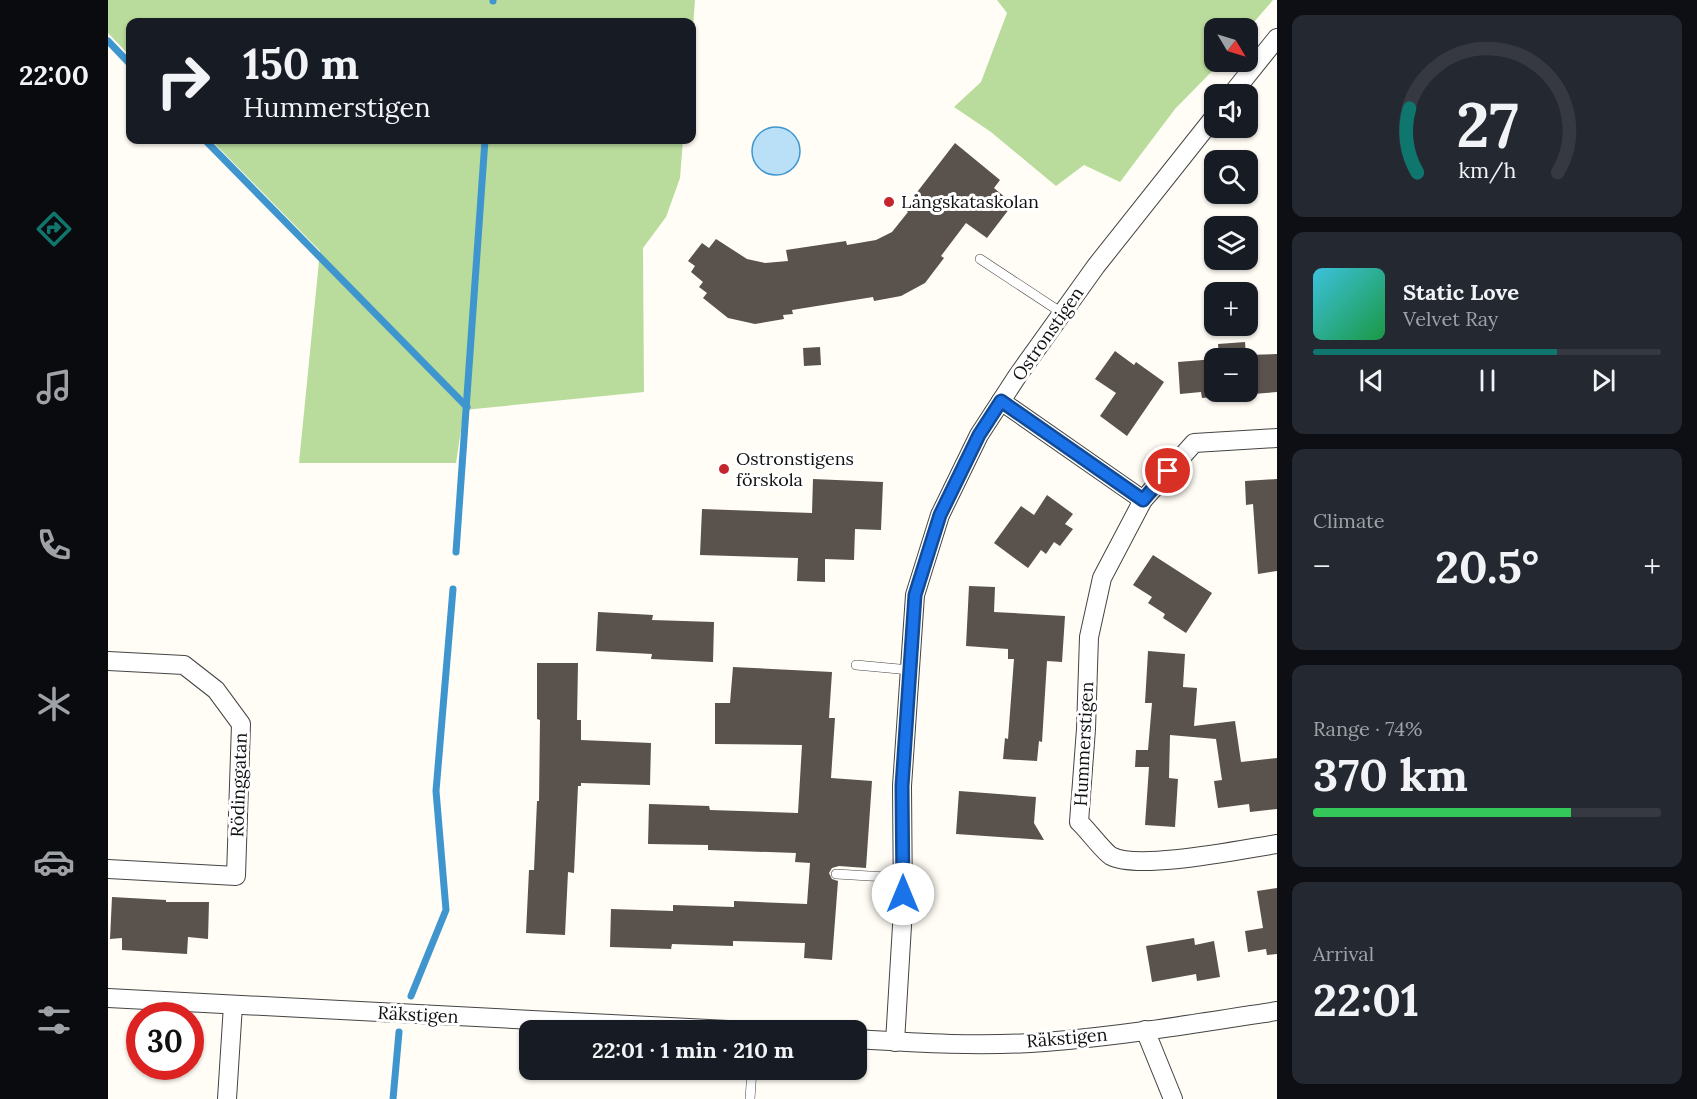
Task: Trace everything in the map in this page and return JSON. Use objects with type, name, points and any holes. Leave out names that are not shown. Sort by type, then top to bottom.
[{"type":"street","points":[[1240,84],[1277,38]]},
{"type":"street","name":"Ostronstigen","points":[[895,1042],[903,909],[902,786],[915,595],[940,515],[979,435],[1001,401],[1096,266],[1204,130]]},
{"type":"street","points":[[1001,401],[1143,500]]},
{"type":"street","name":"Hummerstigen","points":[[1277,438],[1194,443],[1143,500],[1102,578],[1089,637],[1086,729],[1079,822],[1111,856],[1137,862],[1202,855],[1277,843]]},
{"type":"street","name":"Rödinggatan","points":[[108,661],[184,666],[216,690],[241,723],[236,876],[108,869]]},
{"type":"street","name":"Räkstigen","points":[[108,998],[530,1020]]},
{"type":"street","points":[[227,1099],[233,1005]]},
{"type":"street","name":"Räkstigen","points":[[867,1040],[937,1045],[1044,1042],[1277,1011]]},
{"type":"street","points":[[1145,1030],[1173,1099]]},
{"type":"lane","points":[[980,259],[1062,313]]},
{"type":"lane","points":[[856,665],[910,670]]},
{"type":"lane","points":[[836,874],[903,878]]},
{"type":"lane","points":[[750,1099],[751,1080]]},
{"type":"green space","points":[[108,0],[695,0],[694,18],[126,18],[126,52],[108,33]]},
{"type":"green space","points":[[997,0],[1273,0],[1257,18],[1204,18],[1204,72],[1211,72],[1175,109],[1120,182],[1084,165],[1056,186],[991,132],[954,107],[981,82],[1007,13]]},
{"type":"green space","points":[[215,144],[683,144],[680,178],[666,217],[643,248],[644,392],[464,410],[456,463],[299,463],[320,251]]},
{"type":"water","points":[[776,127],[793,134],[800,151],[793,168],[776,175],[759,168],[752,151],[759,134]]},
{"type":"building","points":[[955,143],[1000,180],[994,188],[1013,204],[987,238],[966,223],[941,256],[944,258],[925,283],[901,296],[874,301],[873,297],[792,310],[793,314],[783,315],[784,319],[755,324],[728,318],[703,298],[707,293],[699,287],[703,282],[691,272],[695,266],[688,261],[702,243],[709,248],[716,239],[747,259],[765,263],[788,261],[786,250],[846,241],[847,245],[876,240],[892,232],[908,212],[904,209]]},
{"type":"building","points":[[1245,342],[1245,348],[1218,348],[1218,344]]},
{"type":"building","points":[[820,347],[821,365],[804,366],[803,348]]},
{"type":"building","points":[[1115,351],[1134,365],[1136,362],[1164,382],[1127,436],[1100,416],[1116,393],[1095,379]]},
{"type":"building","points":[[1277,354],[1277,392],[1258,394],[1258,355]]},
{"type":"building","points":[[1204,360],[1204,398],[1202,398],[1201,392],[1180,394],[1178,362]]},
{"type":"building","points":[[813,479],[883,482],[881,530],[855,529],[854,560],[825,559],[825,582],[797,581],[798,558],[700,555],[702,509],[812,513]]},
{"type":"building","points":[[1277,479],[1277,571],[1258,574],[1253,504],[1246,505],[1245,481]]},
{"type":"building","points":[[1047,495],[1073,514],[1065,524],[1073,529],[1060,546],[1054,542],[1046,554],[1041,550],[1028,568],[994,543],[1021,506],[1034,515]]},
{"type":"building","points":[[1153,555],[1212,593],[1186,633],[1163,618],[1165,614],[1148,603],[1152,597],[1133,585]]},
{"type":"building","points":[[969,586],[995,587],[994,612],[1065,616],[1062,662],[1047,661],[1042,742],[1039,741],[1037,761],[1003,759],[1005,738],[1008,739],[1014,659],[1008,659],[1008,649],[966,646]]},
{"type":"building","points":[[598,612],[653,615],[652,620],[714,622],[713,662],[651,659],[652,654],[596,651]]},
{"type":"building","points":[[1148,651],[1185,654],[1183,687],[1197,688],[1194,726],[1235,721],[1241,762],[1277,758],[1277,809],[1250,812],[1249,804],[1218,808],[1214,781],[1222,780],[1216,739],[1170,735],[1169,778],[1178,779],[1175,827],[1145,825],[1149,767],[1135,767],[1136,750],[1148,750],[1152,703],[1145,703]]},
{"type":"building","points":[[537,663],[578,663],[577,720],[581,720],[581,740],[651,743],[650,785],[581,783],[581,786],[578,786],[574,873],[568,872],[565,935],[526,933],[529,870],[534,870],[537,801],[539,801],[540,720],[537,719]]},
{"type":"building","points":[[733,667],[832,672],[829,718],[835,718],[831,778],[872,781],[866,868],[839,866],[832,868],[829,873],[832,879],[838,881],[832,960],[804,958],[805,943],[733,941],[733,946],[672,944],[671,949],[610,947],[611,909],[673,911],[673,905],[734,907],[734,901],[807,904],[810,863],[795,862],[796,853],[708,850],[708,845],[648,844],[649,804],[709,806],[710,810],[798,813],[802,745],[715,744],[715,703],[730,703]]},
{"type":"building","points":[[959,791],[1036,797],[1034,823],[1044,840],[956,834]]},
{"type":"building","points":[[1277,888],[1277,954],[1267,955],[1266,949],[1248,952],[1245,931],[1263,928],[1257,891]]},
{"type":"building","points":[[112,897],[166,900],[166,902],[209,902],[208,939],[188,937],[187,954],[122,950],[122,938],[110,939]]},
{"type":"building","points":[[1194,938],[1195,945],[1214,941],[1220,977],[1197,981],[1196,974],[1152,982],[1146,946]]},
{"type":"waterway","points":[[108,41],[126,60]]},
{"type":"waterway","points":[[209,144],[467,407]]},
{"type":"waterway","points":[[456,552],[485,144]]},
{"type":"waterway","points":[[411,996],[446,910],[436,791],[453,589]]},
{"type":"waterway","points":[[393,1099],[399,1032]]},
{"type":"place","name":"Långskataskolan","points":[[889,202]]},
{"type":"place","name":"Ostronstigens förskola","points":[[724,469]]},
{"type":"route","points":[[903,894],[902,786],[915,595],[940,515],[979,435],[1001,401],[1143,500],[1168,471]]}]
